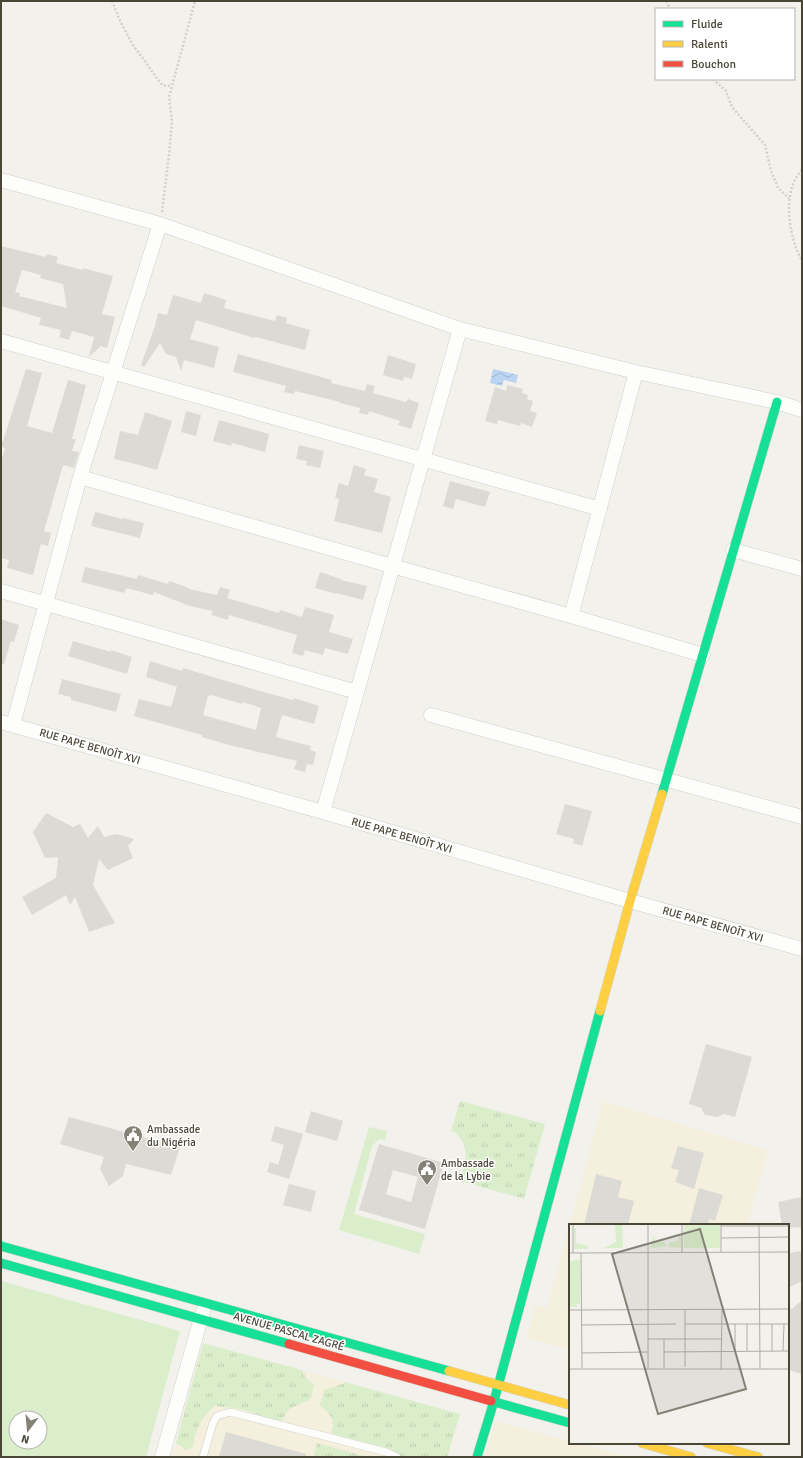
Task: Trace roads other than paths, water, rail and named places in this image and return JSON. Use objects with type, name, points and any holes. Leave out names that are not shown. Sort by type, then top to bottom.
[{"type":"main road","points":[[477,1457],[494,1401],[630,901],[776,402]]},
{"type":"main road","name":"AVENUE PASCAL ZAGRÉ","points":[[1,1246],[569,1405]]},
{"type":"main road","name":"AVENUE PASCAL ZAGRÉ","points":[[1,1263],[569,1423]]},
{"type":"main road","points":[[646,1444],[691,1457]]},
{"type":"main road","points":[[711,1444],[758,1457]]},
{"type":"street","points":[[1,180],[160,224],[460,329],[636,372],[776,402],[802,410]]},
{"type":"street","points":[[7,723],[46,604],[80,477],[160,224]]},
{"type":"street","points":[[323,812],[460,329]]},
{"type":"street","points":[[1,342],[600,508]]},
{"type":"street","points":[[571,616],[636,372]]},
{"type":"street","points":[[80,477],[571,616],[702,655]]},
{"type":"street","points":[[733,550],[802,569]]},
{"type":"street","points":[[1,591],[357,692]]},
{"type":"street","points":[[431,715],[802,817]]},
{"type":"street","name":"RUE PAPE BENOÎT XVI","points":[[7,723],[802,949]]},
{"type":"street","points":[[162,1457],[205,1303]]},
{"type":"lane","points":[[203,1457],[213,1423],[217,1416],[230,1412],[386,1452],[397,1457]]},
{"type":"water","points":[[493,369],[518,375],[516,383],[504,380],[502,386],[490,383]]},
{"type":"place","name":"Ambassade du Nigéria","points":[[133,1152]]},
{"type":"place","name":"Ambassade de la Lybie","points":[[427,1186]]}]
